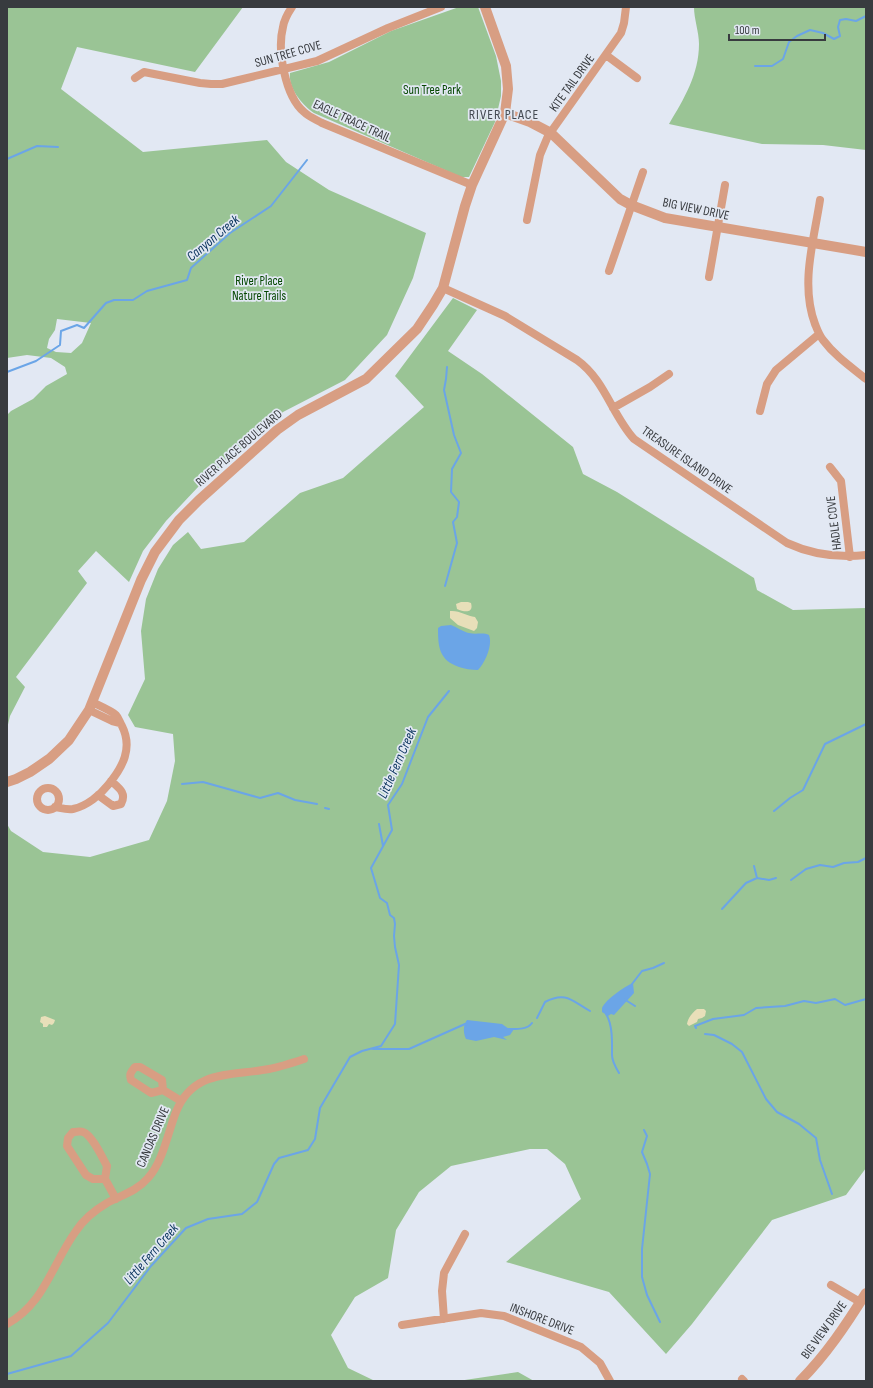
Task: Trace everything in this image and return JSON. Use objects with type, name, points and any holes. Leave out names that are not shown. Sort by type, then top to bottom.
[{"type":"street","name":"EAGLE TRACE TRAIL","points":[[292,7],[287,13],[283,26],[281,51],[284,69],[291,92],[296,103],[304,112],[322,123],[472,185]]},
{"type":"street","name":"SUN TREE COVE","points":[[135,78],[144,72],[200,83],[222,84],[317,61],[388,28],[441,7]]},
{"type":"street","name":"RIVER PLACE BOULEVARD","points":[[7,782],[26,774],[49,760],[69,740],[90,706],[141,580],[155,552],[179,520],[199,500],[277,430],[298,415],[366,379],[417,329],[433,305],[443,288],[472,185],[505,113],[508,88],[506,66],[485,7]]},
{"type":"street","name":"KITE TAIL DRIVE","points":[[527,220],[540,155],[551,133],[620,33],[624,23],[626,7]]},
{"type":"street","points":[[606,55],[637,78]]},
{"type":"street","name":"BIG VIEW DRIVE","points":[[505,113],[530,122],[551,133],[620,199],[631,205],[665,218],[866,252]]},
{"type":"street","points":[[609,271],[642,172]]},
{"type":"street","points":[[709,277],[725,185]]},
{"type":"street","points":[[820,200],[808,270],[812,316],[819,334],[840,358],[866,379]]},
{"type":"street","name":"TREASURE ISLAND DRIVE","points":[[443,288],[505,316],[585,365],[598,381],[627,431],[634,439],[787,543],[800,549],[831,556],[850,557],[866,555]]},
{"type":"street","points":[[760,411],[767,384],[776,370],[819,334]]},
{"type":"street","points":[[613,408],[650,387],[669,374]]},
{"type":"street","name":"HADLE COVE","points":[[830,467],[841,481],[850,557]]},
{"type":"street","points":[[55,807],[73,809],[81,806],[98,795],[111,781],[123,764],[127,746],[125,732],[116,715],[90,706]]},
{"type":"street","points":[[98,795],[113,806],[121,804],[124,795],[122,791],[111,781]]},
{"type":"street","name":"CANOAS DRIVE","points":[[7,1324],[17,1319],[39,1295],[76,1231],[83,1222],[96,1210],[142,1185],[155,1169],[164,1149],[181,1101],[195,1086],[204,1080],[218,1075],[269,1069],[304,1059]]},
{"type":"street","points":[[163,1090],[181,1101]]},
{"type":"street","points":[[105,1179],[93,1179],[86,1175],[67,1146],[68,1138],[73,1132],[81,1131],[88,1134],[107,1166],[105,1179],[116,1199]]},
{"type":"street","points":[[444,1319],[442,1291],[444,1273],[465,1234]]},
{"type":"street","points":[[831,1285],[863,1298]]},
{"type":"street","name":"BIG VIEW DRIVE","points":[[800,1381],[811,1370],[841,1333],[863,1298]]},
{"type":"street","name":"INSHORE DRIVE","points":[[402,1325],[481,1313],[504,1316],[581,1347],[600,1363],[610,1381]]},
{"type":"green space","name":"River Place Nature Trails","points":[[7,7],[243,7],[195,72],[77,47],[61,89],[143,152],[267,140],[286,162],[329,190],[426,233],[413,278],[387,335],[345,380],[283,412],[199,486],[166,521],[143,551],[129,582],[96,551],[78,571],[87,583],[16,677],[25,687],[10,716],[7,729],[7,415],[11,411],[33,399],[46,386],[67,374],[65,367],[51,358],[27,355],[7,358]],"holes":[[[57,319],[91,323],[82,343],[71,353],[56,352],[47,348],[49,339],[55,330]]]},
{"type":"green space","name":"Sun Tree Park","points":[[459,7],[478,7],[496,56],[501,81],[501,96],[495,122],[469,177],[461,177],[314,113],[305,106],[291,85],[290,73],[329,62],[391,31]]},
{"type":"green space","points":[[694,7],[866,7],[866,150],[823,145],[762,144],[669,124],[690,86],[696,66],[699,44]]},
{"type":"green space","points":[[453,298],[477,310],[448,351],[482,374],[573,447],[583,474],[617,492],[754,578],[757,590],[793,610],[866,608],[866,1168],[846,1195],[772,1220],[692,1324],[666,1354],[609,1292],[506,1262],[581,1199],[565,1164],[547,1149],[530,1149],[451,1166],[419,1192],[396,1230],[388,1278],[355,1297],[331,1335],[348,1368],[375,1381],[7,1381],[7,824],[11,831],[43,852],[90,857],[149,840],[167,801],[175,761],[173,734],[135,727],[128,715],[145,679],[141,631],[146,599],[158,569],[173,545],[188,532],[201,549],[244,542],[300,493],[343,478],[424,407],[395,376]]},
{"type":"green space","points":[[518,1372],[534,1381],[458,1381]]},
{"type":"sand","points":[[461,602],[471,603],[472,607],[470,611],[457,609],[456,604]]},
{"type":"sand","points":[[450,611],[457,611],[475,617],[478,622],[477,628],[474,631],[458,625],[450,618]]},
{"type":"sand","points":[[697,1009],[704,1009],[706,1011],[705,1016],[689,1026],[687,1024],[688,1020]]},
{"type":"sand","points":[[45,1016],[55,1020],[52,1025],[49,1024],[47,1027],[43,1027],[43,1024],[40,1022],[41,1017]]},
{"type":"water","points":[[451,625],[474,634],[489,635],[490,644],[488,654],[478,670],[459,667],[452,664],[447,661],[441,652],[438,641],[438,628],[441,626]]},
{"type":"water","points":[[633,983],[634,993],[614,1015],[611,1014],[608,1016],[602,1012],[602,1008],[611,997]]},
{"type":"water","points":[[467,1020],[502,1024],[509,1029],[514,1029],[510,1035],[503,1037],[507,1040],[494,1037],[476,1041],[466,1039],[464,1029]]},
{"type":"waterway","points":[[755,66],[772,66],[783,59],[789,42],[797,36],[810,30],[823,33],[834,39],[840,36],[838,27],[840,20],[846,19],[856,21],[866,16]]},
{"type":"waterway","points":[[7,159],[37,146],[58,147]]},
{"type":"waterway","name":"Canyon Creek","points":[[7,372],[36,361],[60,345],[61,331],[77,325],[84,328],[106,303],[114,300],[133,300],[147,291],[187,280],[191,268],[230,233],[271,206],[307,160]]},
{"type":"waterway","name":"Little Fern Creek","points":[[445,586],[457,543],[453,522],[457,517],[459,502],[451,492],[452,469],[461,453],[454,435],[444,390],[447,367]]},
{"type":"waterway","name":"Little Fern Creek","points":[[7,1374],[71,1356],[108,1323],[151,1266],[186,1228],[208,1219],[242,1214],[257,1202],[274,1164],[279,1158],[308,1150],[315,1139],[320,1108],[350,1057],[362,1051],[381,1046],[395,1024],[399,965],[395,947],[394,918],[390,915],[387,903],[380,898],[371,868],[392,830],[388,805],[402,784],[428,717],[449,691]]},
{"type":"waterway","points":[[774,811],[803,790],[825,744],[866,724]]},
{"type":"waterway","points":[[182,784],[203,782],[260,798],[278,793],[295,800],[317,804]]},
{"type":"waterway","points":[[325,808],[329,809]]},
{"type":"waterway","points":[[379,824],[383,846]]},
{"type":"waterway","points":[[791,880],[806,869],[820,865],[833,867],[844,863],[858,862],[866,858]]},
{"type":"waterway","points":[[754,866],[757,878]]},
{"type":"waterway","points":[[722,909],[746,883],[757,878],[769,880],[776,878]]},
{"type":"waterway","points":[[632,984],[642,971],[664,963]]},
{"type":"waterway","points":[[537,1018],[545,1002],[558,997],[569,999],[590,1011]]},
{"type":"waterway","points":[[624,999],[635,1006]]},
{"type":"waterway","points":[[696,1028],[695,1026],[713,1019],[744,1015],[756,1008],[785,1006],[804,1001],[816,1003],[835,999],[845,1005],[866,999]]},
{"type":"waterway","points":[[606,1014],[611,1029],[613,1060],[619,1073]]},
{"type":"waterway","points":[[507,1029],[524,1028],[532,1023]]},
{"type":"waterway","points":[[373,1049],[409,1049],[465,1024],[467,1025]]},
{"type":"waterway","points":[[705,1034],[714,1035],[732,1044],[742,1052],[766,1099],[777,1112],[799,1124],[816,1138],[820,1160],[832,1194]]},
{"type":"waterway","points":[[644,1130],[647,1136],[642,1152],[650,1174],[642,1249],[642,1277],[647,1295],[660,1322]]},
{"type":"district","name":"RIVER PLACE","points":[[504,114]]}]
